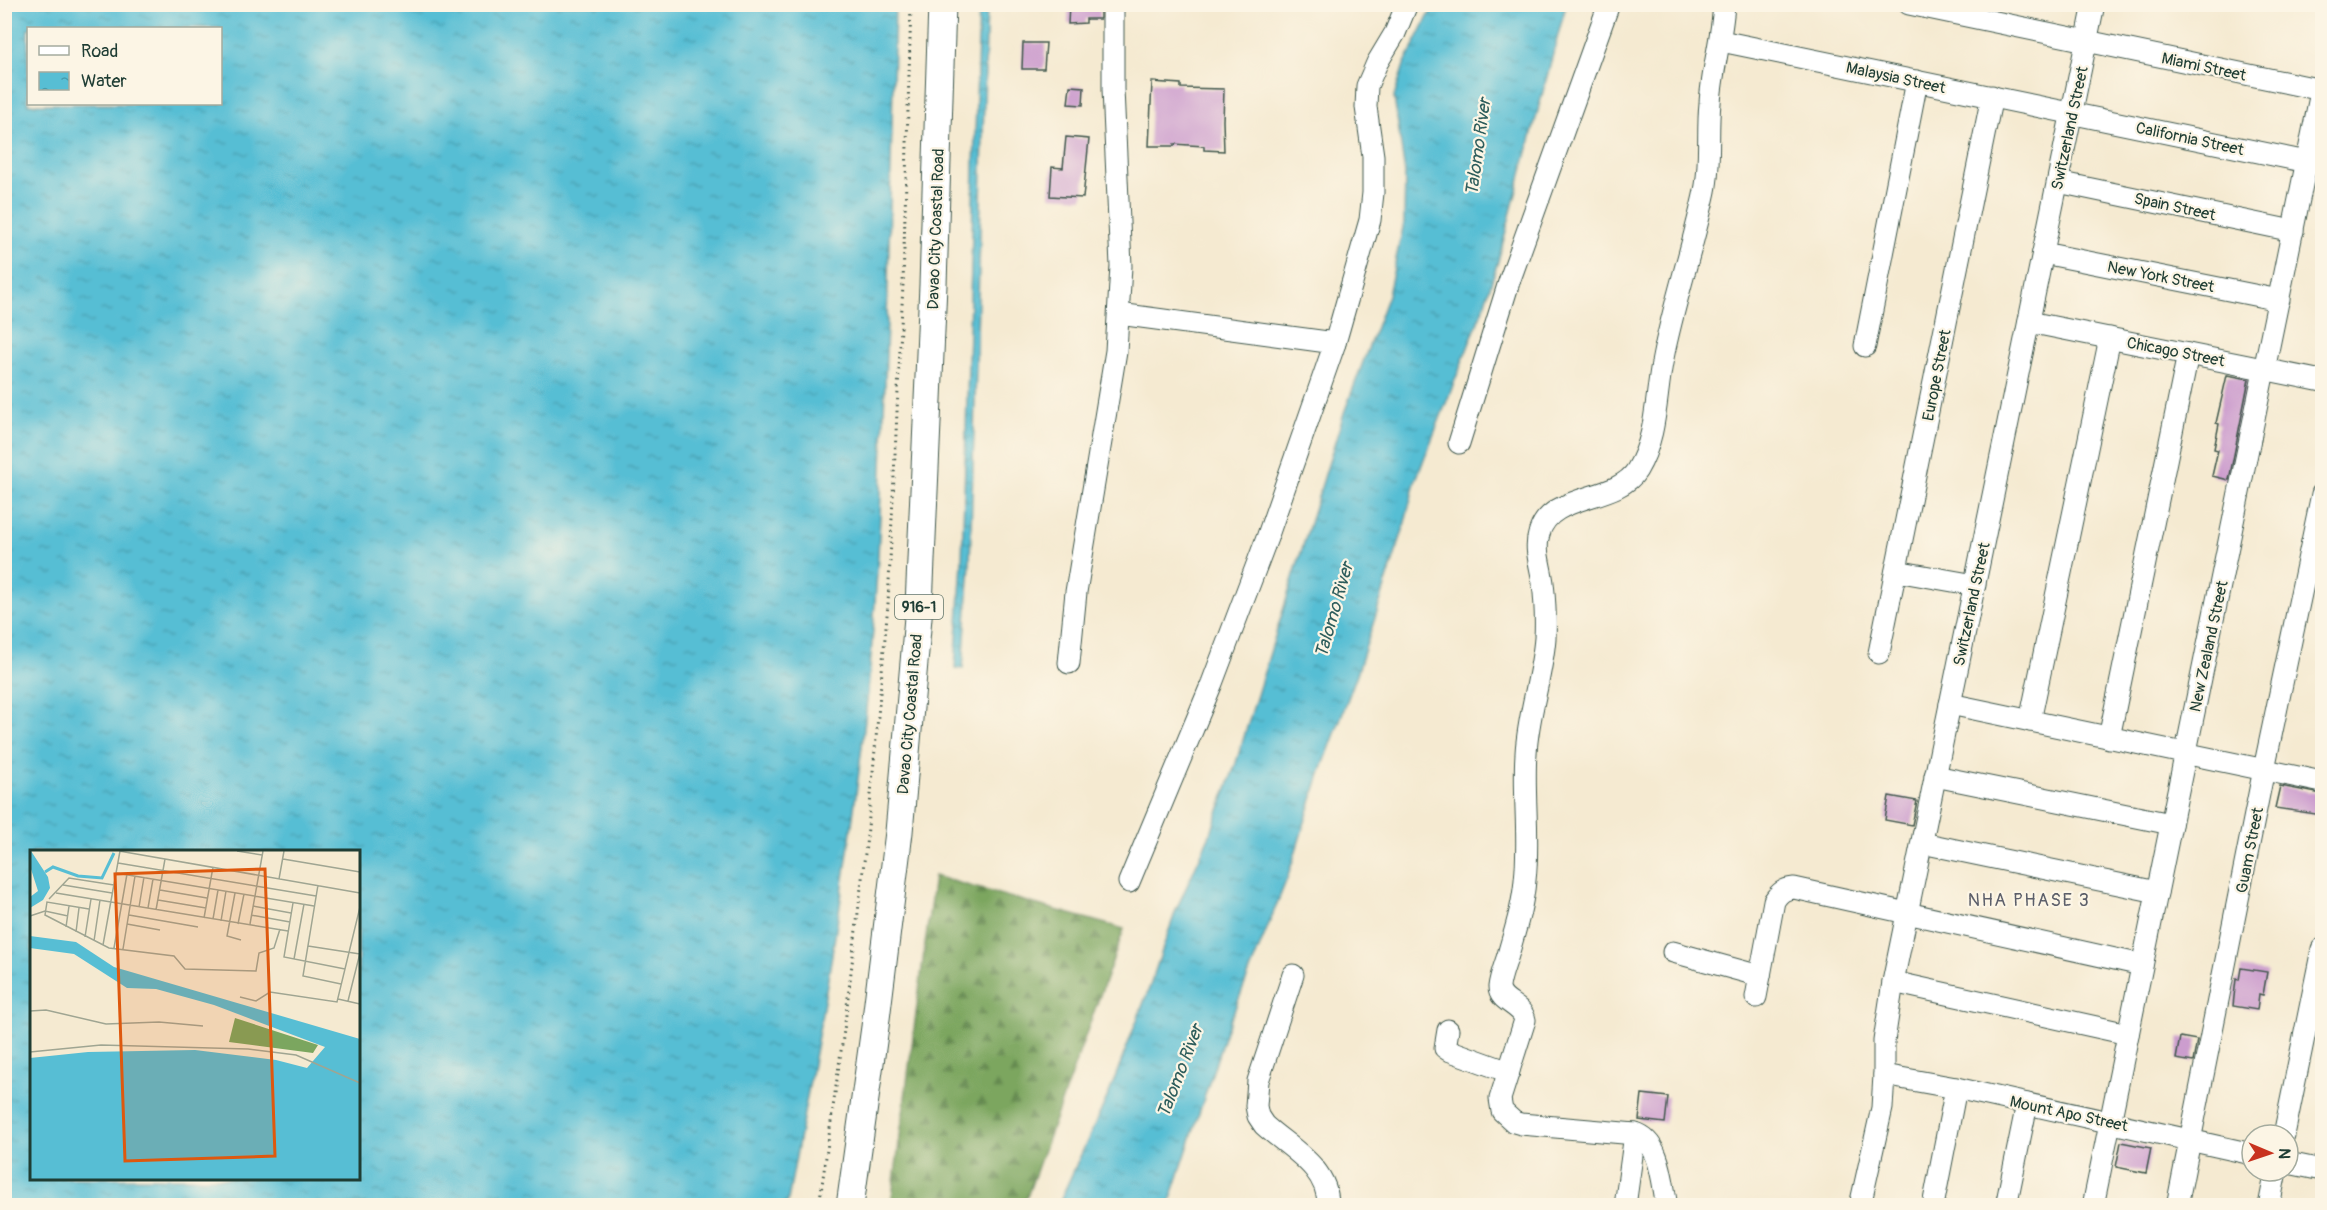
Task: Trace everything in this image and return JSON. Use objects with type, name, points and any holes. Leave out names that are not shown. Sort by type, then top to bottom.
[{"type":"main road","name":"Davao City Coastal Road","points":[[850,1206],[899,832],[919,606],[942,4]]},
{"type":"street","points":[[1069,663],[1076,592],[1116,351],[1119,314],[1121,266],[1113,89],[1113,4]]},
{"type":"street","points":[[1129,882],[1233,627],[1267,538],[1335,343],[1370,220],[1373,156],[1366,106],[1367,86],[1377,63],[1395,33],[1407,4]]},
{"type":"street","points":[[1459,443],[1509,282],[1609,4]]},
{"type":"street","points":[[1667,1206],[1653,1147],[1647,1139],[1635,1134],[1532,1126],[1514,1122],[1502,1111],[1500,1105],[1525,1020],[1520,1009],[1503,998],[1499,986],[1519,918],[1526,879],[1528,721],[1545,640],[1543,582],[1537,550],[1539,534],[1544,521],[1554,512],[1581,499],[1618,487],[1635,473],[1647,450],[1656,416],[1662,361],[1705,191],[1710,100],[1721,40],[1724,4]]},
{"type":"street","name":"Miami Street","points":[[1909,4],[2322,88]]},
{"type":"street","name":"Switzerland Street","points":[[1860,1206],[1882,1108],[1884,1041],[1893,982],[2094,4]]},
{"type":"street","name":"Malaysia Street","points":[[1721,40],[2072,113]]},
{"type":"street","points":[[1865,346],[1917,81]]},
{"type":"street","name":"New Zealand Street","points":[[2093,1206],[2322,88]]},
{"type":"street","name":"Europe Street","points":[[1879,654],[1992,96]]},
{"type":"street","name":"California Street","points":[[2072,113],[2307,162]]},
{"type":"street","name":"Spain Street","points":[[2058,182],[2293,231]]},
{"type":"street","name":"New York Street","points":[[2043,253],[2279,300]]},
{"type":"street","points":[[1119,314],[1335,343]]},
{"type":"street","name":"Chicago Street","points":[[2029,322],[2322,381]]},
{"type":"street","points":[[2030,722],[2110,338]]},
{"type":"street","points":[[2109,738],[2188,354]]},
{"type":"street","name":"Guam Street","points":[[2177,1206],[2264,769],[2322,494]]},
{"type":"street","points":[[1896,571],[1975,585]]},
{"type":"street","points":[[1950,704],[2322,782]]},
{"type":"street","points":[[1935,776],[2171,824]]},
{"type":"street","points":[[1922,843],[2157,892]]},
{"type":"street","points":[[1673,952],[1758,987],[1770,912],[1779,893],[1786,888],[1794,888],[2142,965]]},
{"type":"street","points":[[2286,1123],[2322,950]]},
{"type":"street","points":[[1293,975],[1258,1081],[1256,1106],[1258,1116],[1264,1125],[1320,1174],[1325,1186],[1328,1206]]},
{"type":"street","points":[[1893,982],[2128,1034]]},
{"type":"street","points":[[1448,1030],[1445,1043],[1448,1050],[1509,1072]]},
{"type":"street","name":"Mount Apo Street","points":[[1884,1075],[1956,1088],[2240,1151]]},
{"type":"street","points":[[1933,1206],[1956,1088]]},
{"type":"street","points":[[2007,1206],[2027,1104]]},
{"type":"street","points":[[1625,1206],[1635,1134]]},
{"type":"street","points":[[2300,1165],[2322,1170]]},
{"type":"street","points":[[2269,1206],[2274,1183]]},
{"type":"path","points":[[819,1206],[845,1023],[868,828],[888,604],[903,284],[911,4]]},
{"type":"green space","points":[[934,876],[1124,929],[1024,1205],[891,1205]]},
{"type":"water","points":[[5,4],[895,5],[882,470],[870,670],[858,781],[840,903],[787,1205],[5,1205]]},
{"type":"water","points":[[987,4],[970,563],[963,669],[955,668],[962,563],[979,5]]},
{"type":"water","name":"Talomo River","points":[[1434,5],[1566,5],[1498,261],[1483,309],[1415,482],[1403,530],[1357,674],[1320,774],[1288,876],[1226,1031],[1169,1205],[1058,1205],[1110,1091],[1176,910],[1212,830],[1236,763],[1344,413],[1388,295],[1404,223],[1405,173],[1394,97],[1404,65]]},
{"type":"building","points":[[1069,4],[1100,4],[1100,19],[1086,19],[1086,23],[1068,24]]},
{"type":"building","points":[[1023,43],[1046,43],[1044,69],[1022,69]]},
{"type":"building","points":[[1152,82],[1181,84],[1181,88],[1224,89],[1224,151],[1204,150],[1204,146],[1174,144],[1174,146],[1149,146]]},
{"type":"building","points":[[1070,86],[1084,87],[1083,105],[1068,104]]},
{"type":"building","points":[[1066,137],[1089,139],[1083,198],[1050,196],[1052,167],[1063,168]]},
{"type":"building","points":[[2227,375],[2249,379],[2229,480],[2212,476],[2218,450],[2214,449],[2219,424],[2216,423]]},
{"type":"building","points":[[2280,786],[2322,794],[2322,815],[2275,808]]},
{"type":"building","points":[[1889,796],[1917,801],[1912,825],[1885,820]]},
{"type":"building","points":[[2241,968],[2267,972],[2263,995],[2259,994],[2257,1010],[2233,1006],[2236,979],[2239,980]]},
{"type":"building","points":[[2180,1037],[2197,1040],[2193,1062],[2176,1059]]},
{"type":"building","points":[[1642,1094],[1668,1097],[1665,1123],[1639,1120]]},
{"type":"building","points":[[2121,1142],[2151,1148],[2146,1173],[2116,1167]]},
{"type":"district","name":"NHA PHASE 3","points":[[2029,900]]}]
